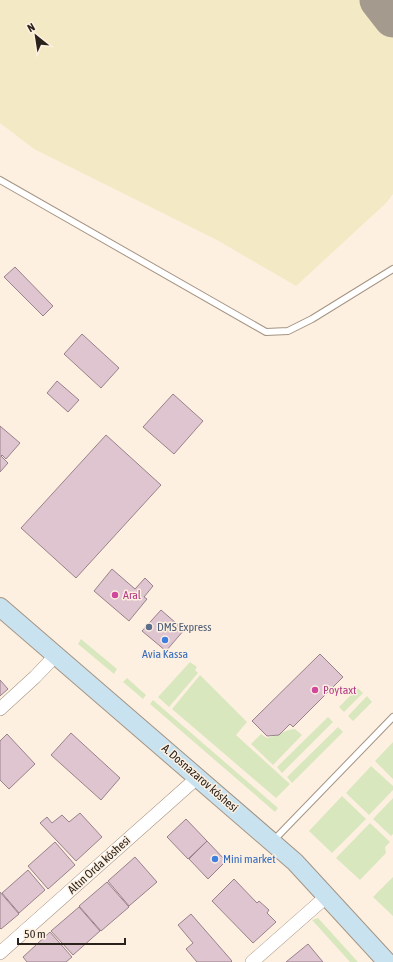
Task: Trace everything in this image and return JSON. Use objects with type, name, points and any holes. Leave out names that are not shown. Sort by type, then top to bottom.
[{"type":"main road","name":"A. Dosnazarov kóshesi","points":[[0,607],[273,841],[327,896],[387,962]]},
{"type":"street","points":[[0,709],[35,677],[56,655]]},
{"type":"street","name":"Altın Orda kóshesi","points":[[0,953],[198,777]]},
{"type":"street","points":[[252,962],[327,896]]},
{"type":"lane","points":[[0,180],[266,332],[288,331],[312,319],[393,269]]},
{"type":"lane","points":[[273,841],[393,717]]},
{"type":"green space","points":[[81,639],[117,669],[114,674],[78,644]]},
{"type":"green space","points":[[190,662],[197,667],[195,670],[198,673],[169,707],[158,697]]},
{"type":"green space","points":[[200,675],[247,722],[236,735],[290,784],[276,798],[172,709]]},
{"type":"green space","points":[[127,678],[146,695],[143,699],[123,682]]},
{"type":"green space","points":[[358,688],[363,693],[344,712],[339,707]]},
{"type":"green space","points":[[367,696],[372,702],[353,721],[348,716]]},
{"type":"green space","points":[[153,700],[278,808],[275,812],[150,704]]},
{"type":"green space","points":[[328,717],[333,722],[282,773],[277,767]]},
{"type":"green space","points":[[338,727],[343,732],[292,783],[287,777]]},
{"type":"green space","points":[[295,729],[302,735],[273,765],[251,744],[261,734],[267,738]]},
{"type":"green space","points":[[393,742],[393,779],[375,761]]},
{"type":"green space","points":[[371,766],[393,786],[393,790],[369,815],[346,793]]},
{"type":"green space","points":[[342,796],[366,819],[332,853],[309,831]]},
{"type":"green space","points":[[393,798],[393,834],[391,836],[373,819]]},
{"type":"green space","points":[[370,823],[390,842],[385,847],[386,853],[360,880],[336,858]]},
{"type":"green space","points":[[393,877],[393,916],[373,897]]},
{"type":"green space","points":[[318,918],[358,962],[350,962],[312,920]]},
{"type":"sand","points":[[0,0],[393,0],[393,194],[385,204],[296,286],[217,240],[34,149],[0,123]]},
{"type":"building","points":[[15,267],[53,306],[43,316],[4,277]]},
{"type":"building","points":[[82,334],[119,368],[101,388],[64,354]]},
{"type":"building","points":[[57,381],[79,400],[68,412],[47,393]]},
{"type":"building","points":[[173,394],[203,421],[174,454],[143,427]]},
{"type":"building","points":[[0,426],[20,443],[6,459],[2,455],[1,456],[8,463],[0,472]]},
{"type":"building","points":[[106,435],[161,485],[76,578],[21,528]]},
{"type":"building","points":[[112,569],[135,589],[145,578],[153,586],[144,597],[147,599],[129,621],[94,591]]},
{"type":"building","points":[[161,610],[184,630],[166,651],[142,631]]},
{"type":"building","points":[[320,654],[343,677],[293,727],[290,724],[279,735],[267,736],[252,721]]},
{"type":"building","points":[[0,680],[8,689],[0,696]]},
{"type":"building","points":[[71,733],[120,778],[101,800],[51,755]]},
{"type":"building","points":[[7,734],[35,764],[9,789],[0,780],[0,741]]},
{"type":"building","points":[[80,813],[102,837],[76,861],[40,823],[47,817],[52,823],[62,815],[69,822]]},
{"type":"building","points":[[186,819],[207,841],[188,859],[167,837]]},
{"type":"building","points":[[207,841],[226,861],[208,879],[189,859]]},
{"type":"building","points":[[55,842],[75,865],[48,889],[28,866]]},
{"type":"building","points":[[135,857],[157,882],[129,906],[108,881]]},
{"type":"building","points":[[28,870],[45,890],[19,913],[2,893]]},
{"type":"building","points":[[234,879],[257,903],[259,901],[269,910],[267,913],[276,922],[253,943],[212,901]]},
{"type":"building","points":[[107,882],[129,907],[101,931],[79,906]]},
{"type":"building","points":[[0,892],[19,914],[1,929],[0,928]]},
{"type":"building","points":[[79,907],[100,931],[73,955],[51,931]]},
{"type":"building","points":[[191,914],[232,961],[231,962],[197,962],[186,949],[193,943],[178,925]]},
{"type":"building","points":[[50,932],[72,957],[66,962],[27,962],[23,957]]},
{"type":"building","points":[[308,944],[323,962],[286,962]]},
{"type":"taxiway","points":[[379,0],[393,18]]},
{"type":"place","name":"Aral","points":[[115,595]]},
{"type":"place","name":"DMS Express","points":[[149,627]]},
{"type":"place","name":"Avia Kassa","points":[[165,640]]},
{"type":"place","name":"Poytaxt","points":[[315,690]]},
{"type":"place","name":"Mini market","points":[[215,859]]}]
